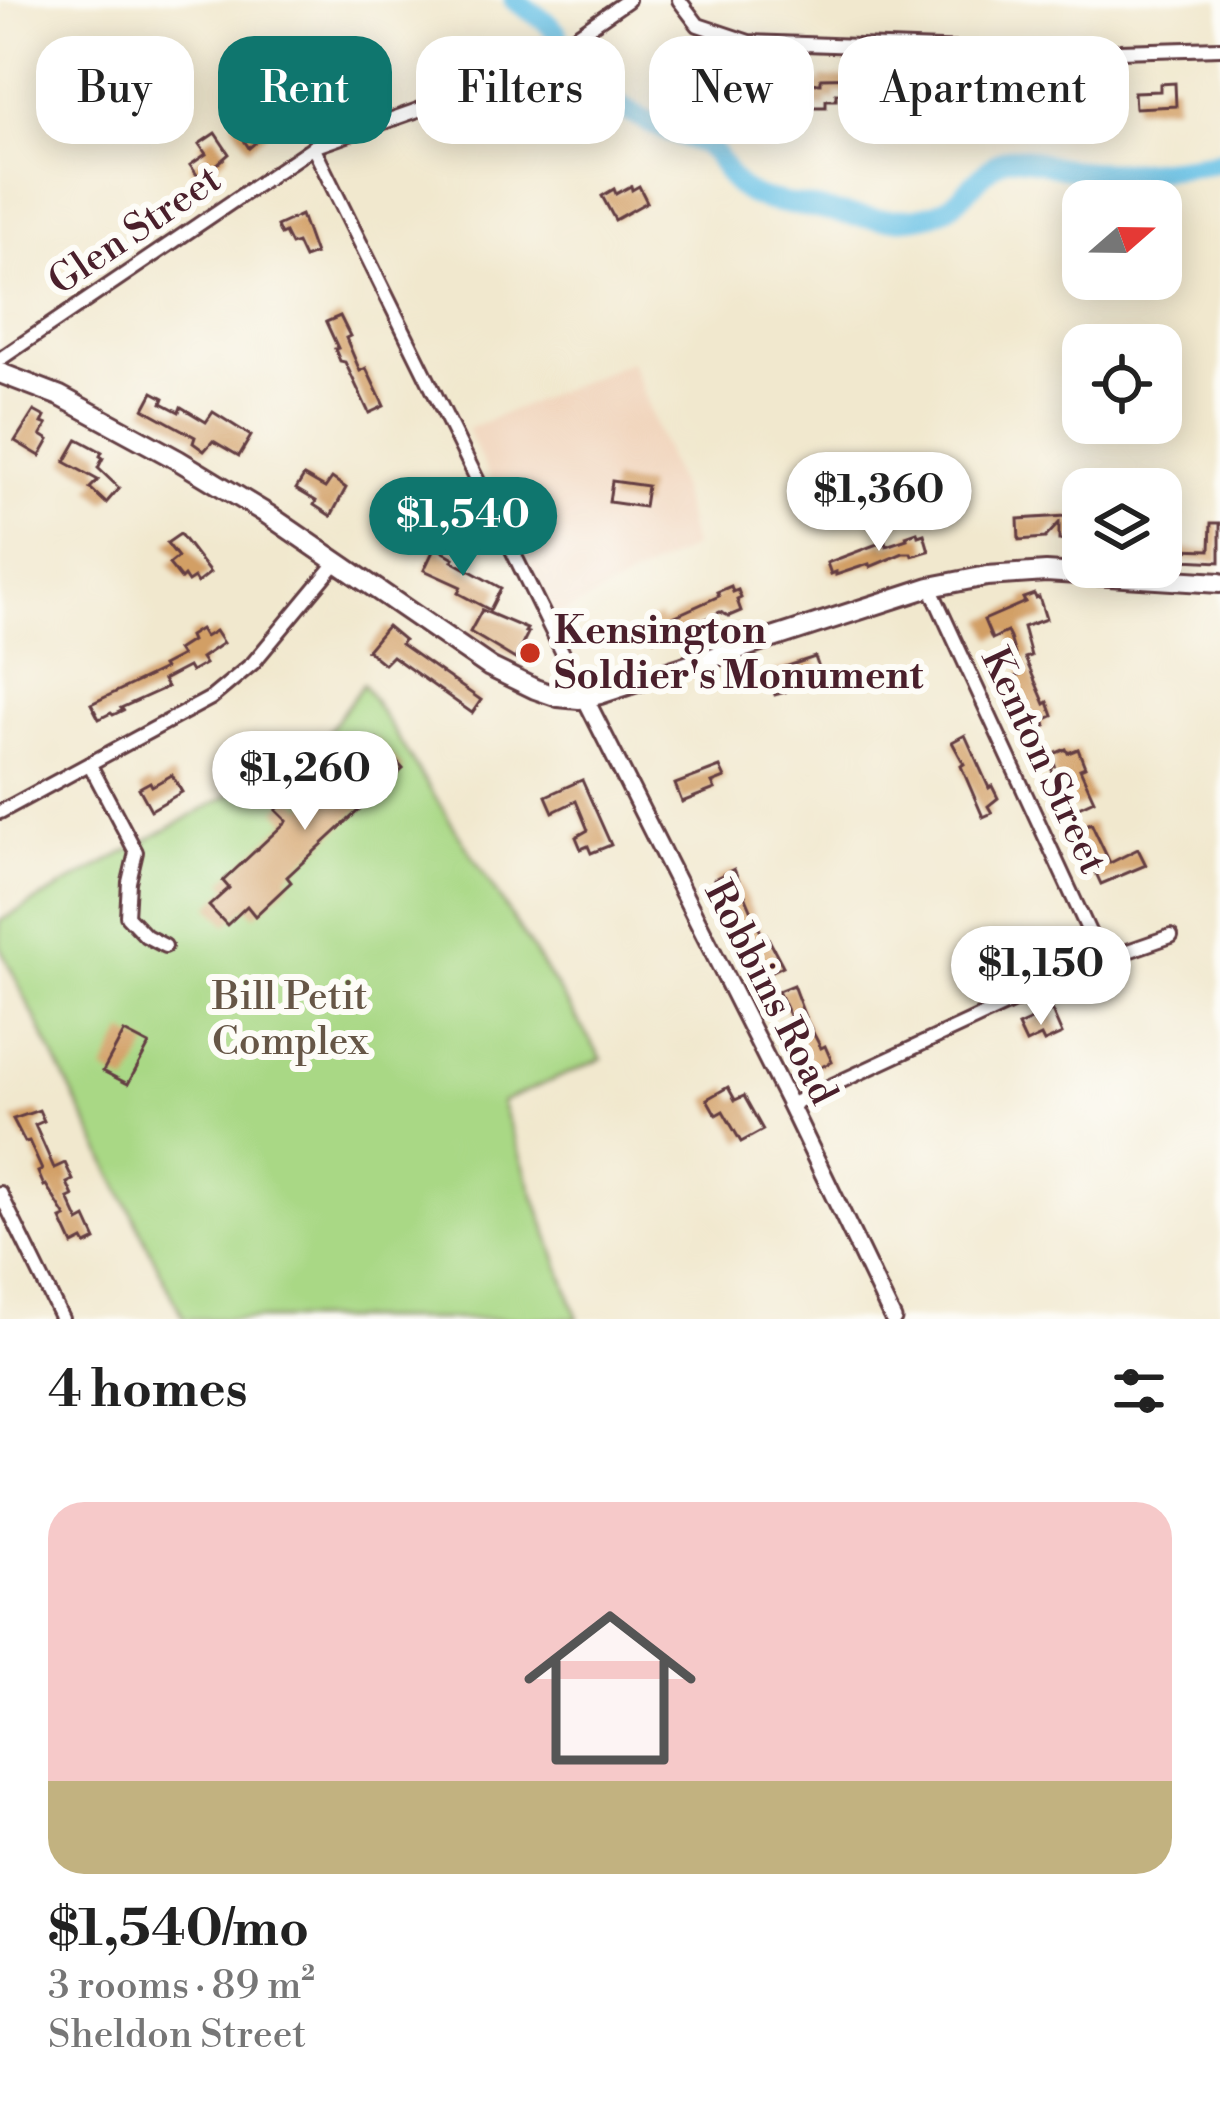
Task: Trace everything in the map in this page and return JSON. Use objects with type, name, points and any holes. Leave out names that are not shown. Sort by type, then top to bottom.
[{"type":"main road","points":[[0,374],[60,396],[178,460],[267,514],[490,667],[550,694],[574,699],[930,587],[987,576],[1046,572],[1220,583]]},
{"type":"street","name":"Glen Street","points":[[0,359],[313,147],[503,80],[628,0]]},
{"type":"street","points":[[679,0],[698,25],[749,42],[1053,52],[1220,48]]},
{"type":"street","points":[[313,147],[585,698]]},
{"type":"street","points":[[0,812],[211,698],[253,663],[336,563]]},
{"type":"street","name":"Kenton Street","points":[[930,587],[1102,961]]},
{"type":"street","name":"Robbins Road","points":[[585,698],[893,1319]]},
{"type":"street","points":[[90,765],[136,853],[127,916],[146,936],[165,946]]},
{"type":"street","points":[[790,1105],[1102,961],[1171,936]]},
{"type":"street","points":[[0,1193],[5,1220],[62,1319]]},
{"type":"shaded area","points":[[631,361],[681,493],[693,547],[555,617],[467,429]]},
{"type":"green space","name":"Bill Petit Complex","points":[[363,684],[602,1059],[501,1102],[578,1319],[184,1319],[0,947],[0,921],[318,746]]},
{"type":"building","points":[[838,78],[836,100],[826,100],[826,107],[814,107],[814,83]]},
{"type":"building","points":[[1175,83],[1176,106],[1135,108],[1134,92],[1160,91],[1160,84]]},
{"type":"building","points":[[215,133],[218,144],[229,154],[200,179],[190,165],[206,154],[199,144]]},
{"type":"building","points":[[631,186],[632,190],[639,186],[647,202],[615,220],[602,196]]},
{"type":"building","points":[[301,215],[315,254],[304,258],[297,243],[291,245],[277,226]]},
{"type":"building","points":[[340,316],[360,371],[366,368],[384,406],[369,413],[345,362],[340,361],[326,322]]},
{"type":"building","points":[[153,392],[179,412],[181,407],[206,422],[213,412],[251,436],[239,456],[213,441],[204,451],[193,443],[195,437],[144,409]]},
{"type":"building","points":[[34,411],[45,417],[42,423],[47,425],[41,435],[49,440],[40,456],[15,441]]},
{"type":"building","points":[[78,439],[102,452],[98,468],[119,488],[106,503],[90,488],[98,480],[65,462]]},
{"type":"building","points":[[304,476],[325,488],[332,478],[346,488],[331,516],[296,489]]},
{"type":"building","points":[[612,481],[647,486],[644,507],[609,502]]},
{"type":"building","points":[[1062,516],[1062,540],[1059,523],[1045,538],[1019,540],[1018,519]]},
{"type":"building","points":[[1211,523],[1220,523],[1220,562],[1182,560],[1182,549],[1210,550]]},
{"type":"building","points":[[917,532],[924,534],[929,551],[912,556],[903,553],[870,567],[831,574],[827,563]]},
{"type":"building","points":[[180,534],[210,573],[197,583],[194,578],[181,579],[169,564],[178,557],[167,543]]},
{"type":"building","points":[[435,547],[501,588],[490,610],[458,593],[461,587],[424,570]]},
{"type":"building","points":[[731,586],[733,592],[738,590],[741,611],[729,616],[720,612],[654,640],[646,622],[659,616],[662,622]]},
{"type":"building","points":[[1034,594],[1046,619],[1023,627],[1031,656],[1025,658],[1053,716],[1044,720],[1046,726],[1027,734],[1018,714],[1023,713],[1004,682],[1021,674],[1010,638],[1007,632],[992,639],[984,620]]},
{"type":"building","points":[[482,610],[527,629],[515,659],[470,632]]},
{"type":"building","points":[[387,626],[404,640],[401,644],[481,700],[472,713],[392,656],[384,664],[367,650]]},
{"type":"building","points":[[200,629],[205,637],[215,631],[223,643],[201,658],[205,664],[191,672],[188,667],[163,680],[167,687],[99,719],[91,704],[164,669],[181,656],[177,650]]},
{"type":"building","points":[[815,657],[821,674],[783,687],[785,692],[775,695],[767,673]]},
{"type":"building","points":[[965,735],[998,798],[988,806],[992,813],[983,817],[952,742]]},
{"type":"building","points":[[376,739],[403,769],[287,877],[291,882],[255,916],[247,906],[227,925],[209,906],[229,888],[223,881],[287,821],[276,810],[292,795],[303,807]]},
{"type":"building","points":[[1066,749],[1068,753],[1078,749],[1085,767],[1080,769],[1094,800],[1074,809],[1051,768],[1055,766],[1051,755]]},
{"type":"building","points":[[720,767],[725,778],[712,783],[715,789],[682,802],[675,784]]},
{"type":"building","points":[[172,775],[182,792],[151,810],[139,788]]},
{"type":"building","points":[[582,780],[611,845],[591,853],[588,846],[581,849],[576,837],[588,830],[576,801],[553,812],[546,796]]},
{"type":"building","points":[[1091,823],[1110,863],[1138,849],[1146,865],[1101,884],[1076,829]]},
{"type":"building","points":[[734,869],[762,935],[766,934],[783,966],[766,974],[746,923],[736,928],[724,890],[719,892],[714,879]]},
{"type":"building","points":[[793,985],[805,1017],[832,1062],[814,1070],[778,991]]},
{"type":"building","points":[[1052,1011],[1062,1034],[1026,1043],[1018,1026]]},
{"type":"building","points":[[124,1032],[149,1045],[128,1084],[103,1071]]},
{"type":"building","points":[[728,1087],[735,1100],[744,1096],[763,1130],[741,1142],[723,1111],[716,1115],[707,1099]]},
{"type":"building","points":[[39,1110],[44,1121],[35,1125],[54,1168],[65,1163],[73,1180],[67,1183],[73,1196],[68,1198],[79,1222],[86,1218],[96,1240],[86,1245],[83,1240],[73,1245],[61,1219],[66,1217],[44,1186],[29,1141],[25,1142],[13,1119]]},
{"type":"waterway","points":[[514,0],[558,34]]},
{"type":"waterway","points":[[625,109],[710,149],[733,181],[753,195],[885,219],[945,209],[994,165],[1012,157],[1067,169],[1111,172],[1220,162]]},
{"type":"place","name":"Kensington Soldier's Monument","points":[[530,653]]}]
